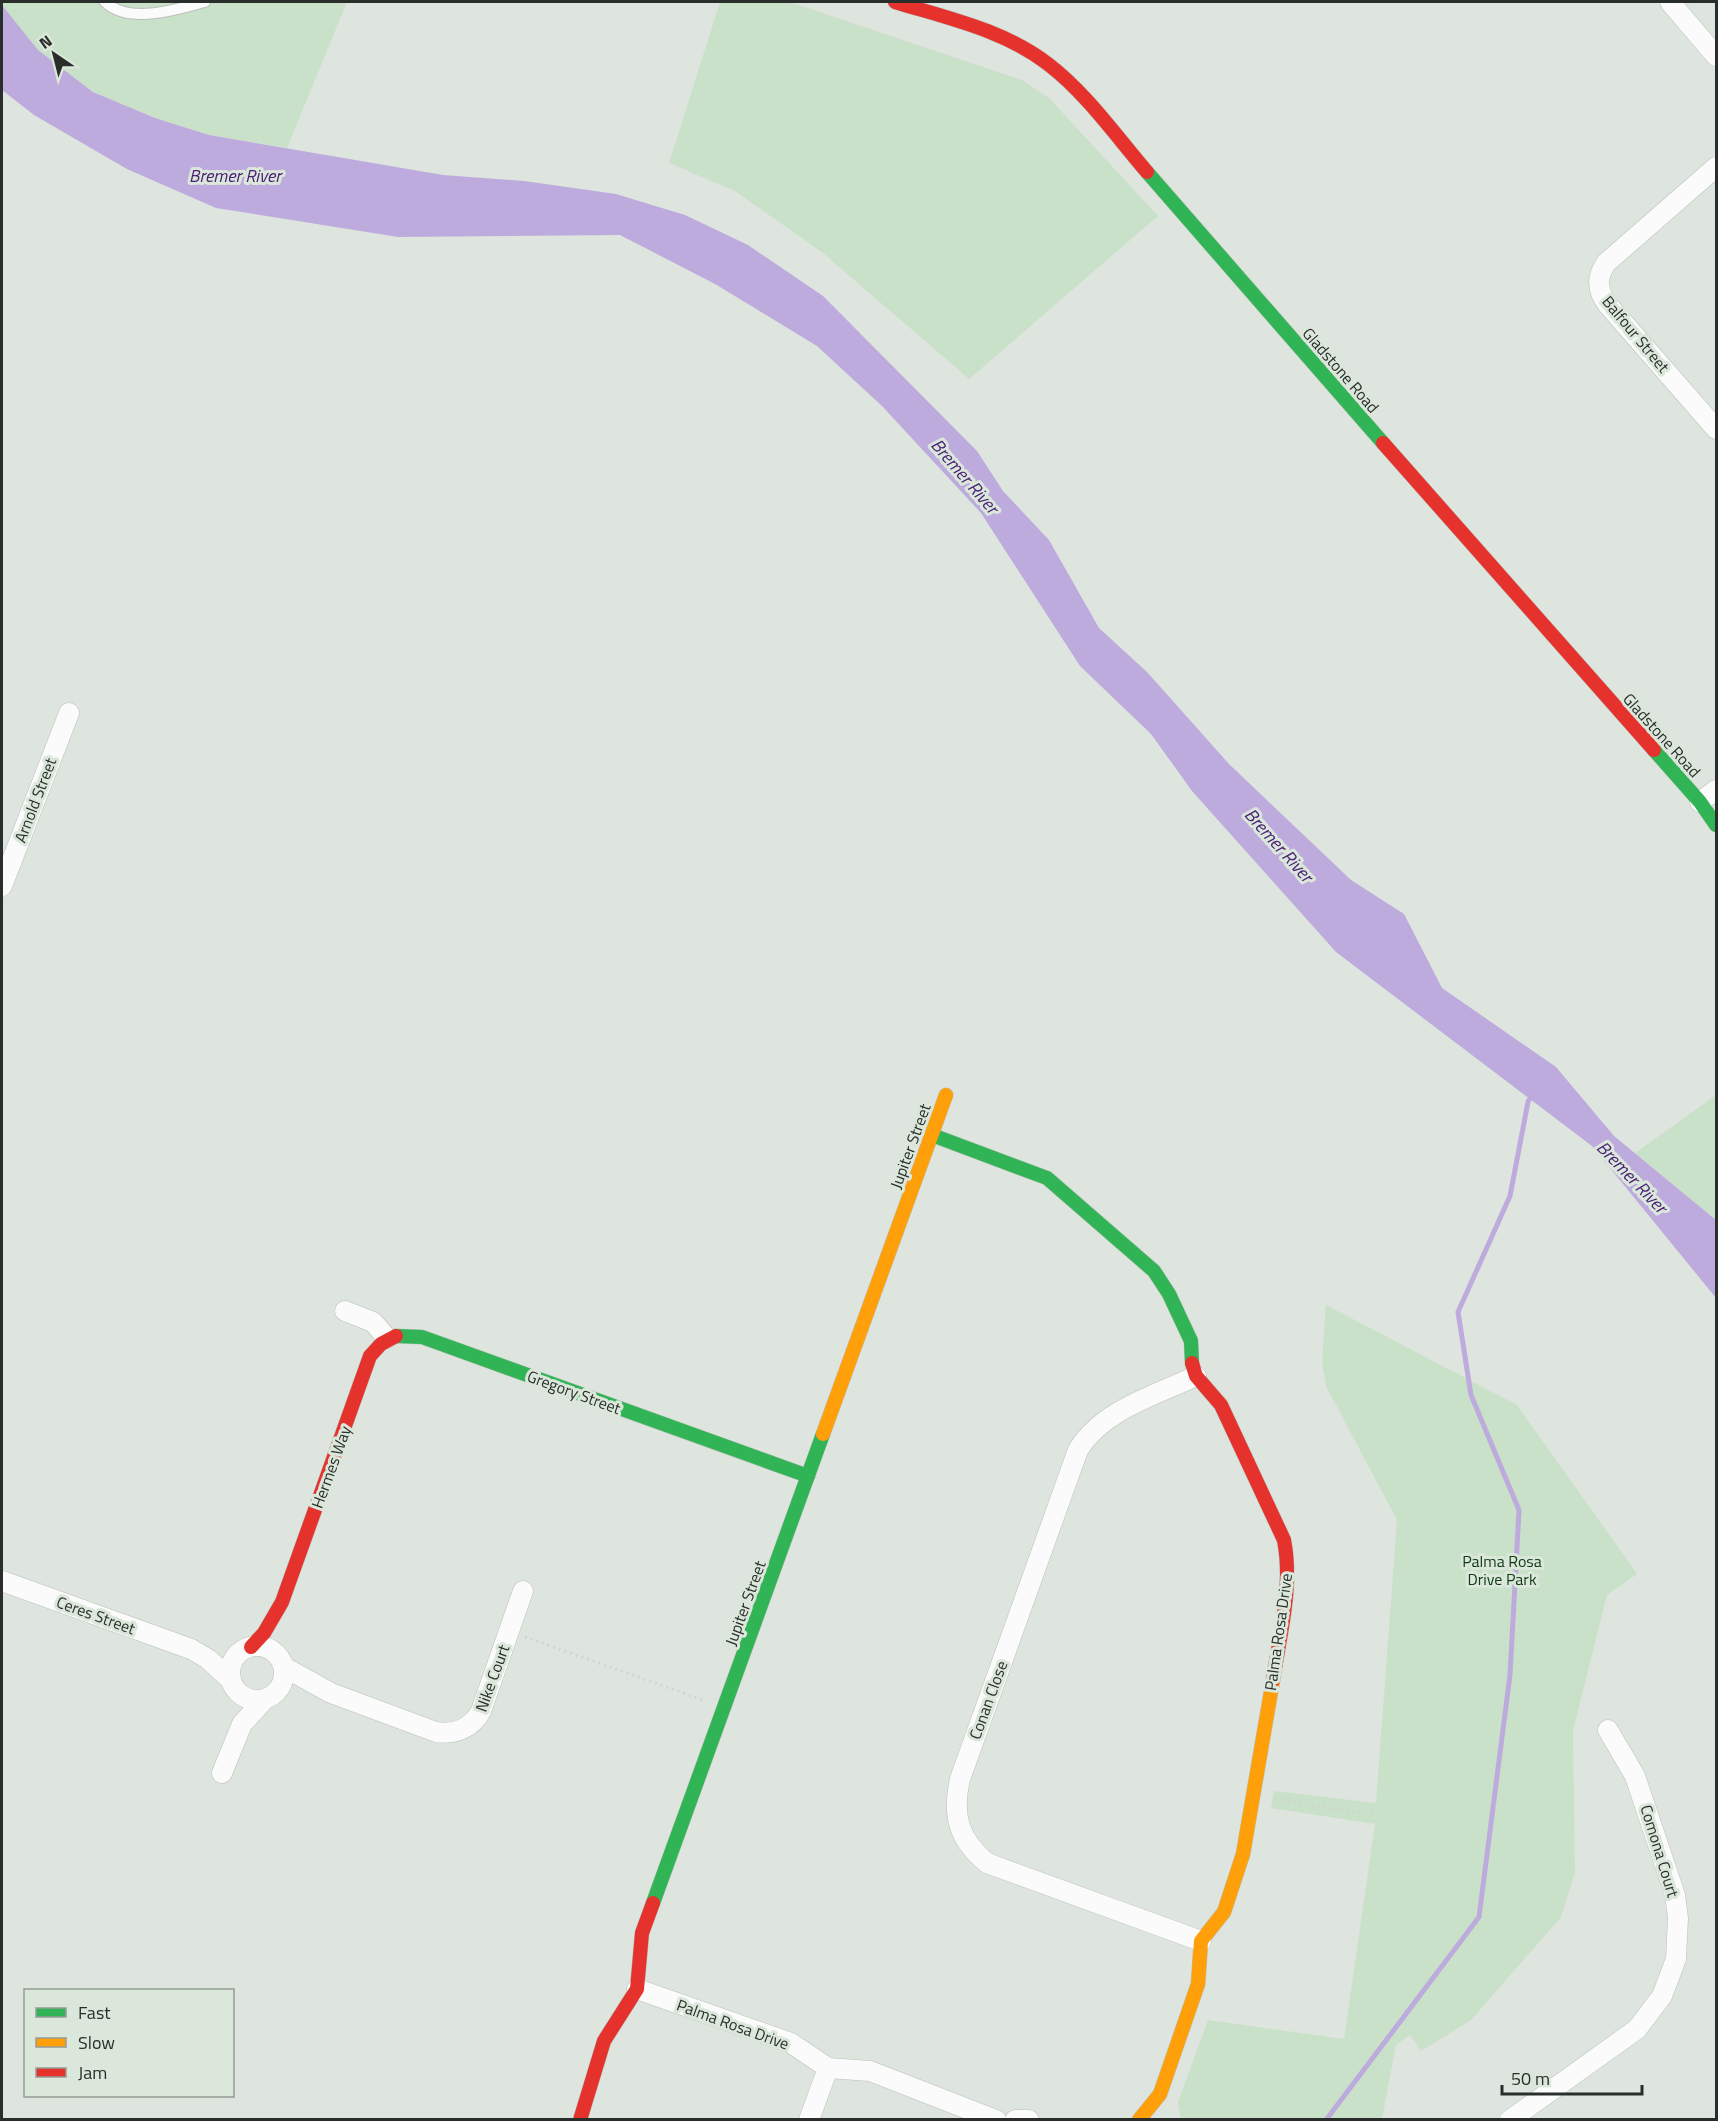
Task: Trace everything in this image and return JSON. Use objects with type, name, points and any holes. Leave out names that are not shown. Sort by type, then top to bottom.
[{"type":"street","name":"Gladstone Road","points":[[895,2],[1011,40],[1041,57],[1065,78],[1471,544],[1700,802],[1716,825]]},
{"type":"street","points":[[1670,2],[1716,56]]},
{"type":"street","name":"Balfour Street","points":[[1716,167],[1606,263],[1600,274],[1599,286],[1608,305],[1716,429]]},
{"type":"street","name":"Arnold Street","points":[[2,886],[69,713]]},
{"type":"street","points":[[1700,802],[1716,790]]},
{"type":"street","name":"Jupiter Street","points":[[637,1989],[642,1933],[946,1095]]},
{"type":"street","points":[[932,1135],[1047,1178],[1154,1271],[1169,1294],[1191,1341],[1191,1360],[1196,1376]]},
{"type":"street","points":[[345,1311],[373,1322],[387,1338]]},
{"type":"street","name":"Gregory Street","points":[[387,1338],[408,1333],[422,1337],[808,1476]]},
{"type":"street","name":"Hermes Way","points":[[247,1649],[264,1633],[282,1602],[370,1356],[387,1338]]},
{"type":"street","name":"Palma Rosa Drive","points":[[1196,1376],[1221,1405],[1274,1516],[1288,1560],[1284,1612],[1235,1885],[1224,1912],[1201,1941]]},
{"type":"street","name":"Conan Close","points":[[1196,1376],[1106,1419],[1085,1438],[1078,1450],[960,1779],[955,1801],[958,1822],[965,1840],[987,1863],[1201,1941]]},
{"type":"street","name":"Ceres Street","points":[[2,1581],[191,1649],[208,1659],[232,1684]]},
{"type":"street","name":"Nike Court","points":[[282,1663],[331,1693],[436,1732],[448,1734],[477,1720],[523,1591]]},
{"type":"street","name":"Hermes Way","points":[[282,1602],[280,1619],[282,1663]]},
{"type":"street","points":[[222,1773],[242,1724],[282,1684],[282,1663],[268,1648],[247,1649],[232,1663],[234,1739]]},
{"type":"street","name":"Ceres Street","points":[[191,1649],[247,1649]]},
{"type":"street","points":[[232,1684],[247,1699],[271,1695]]},
{"type":"street","name":"Nike Court","points":[[271,1695],[331,1693]]},
{"type":"street","name":"Comona Court","points":[[1510,2120],[1637,2029],[1662,1996],[1677,1959],[1679,1940],[1675,1895],[1635,1776],[1608,1730]]},
{"type":"street","points":[[1140,2119],[1160,2094],[1198,1984],[1201,1941]]},
{"type":"street","points":[[580,2120],[604,2041],[613,2023],[637,1989]]},
{"type":"street","name":"Palma Rosa Drive","points":[[637,1989],[791,2043],[828,2068],[870,2072],[996,2120]]},
{"type":"street","points":[[809,2120],[828,2068]]},
{"type":"street","points":[[1015,2120],[1029,2120]]},
{"type":"lane","points":[[105,2],[110,7],[150,16],[205,2]]},
{"type":"path","points":[[510,1632],[725,1708]]},
{"type":"path","points":[[1252,1795],[1374,1815]]},
{"type":"green space","points":[[2,2],[347,2],[287,148],[209,135],[155,118],[93,92],[38,50]]},
{"type":"green space","points":[[720,2],[790,2],[1022,80],[1049,98],[1158,216],[969,379],[823,253],[735,191],[669,163]]},
{"type":"green space","points":[[1716,1095],[1716,1220],[1635,1153]]},
{"type":"green space","name":"Palma Rosa Drive Park","points":[[1326,1305],[1517,1405],[1637,1574],[1607,1595],[1573,1731],[1575,1872],[1561,1917],[1471,2020],[1421,2051],[1410,2035],[1396,2045],[1382,2119],[1181,2119],[1178,2102],[1208,2020],[1344,2039],[1375,1824],[1271,1808],[1274,1791],[1376,1803],[1397,1520],[1326,1386],[1322,1362]]},
{"type":"water","name":"Bremer River","points":[[2,5],[38,50],[93,92],[155,118],[209,135],[443,175],[524,181],[616,194],[685,215],[748,245],[823,296],[977,451],[1003,491],[1049,540],[1099,628],[1147,672],[1229,764],[1351,880],[1404,914],[1442,988],[1556,1067],[1614,1136],[1716,1220],[1716,1298],[1592,1146],[1336,952],[1192,791],[1151,734],[1080,666],[981,513],[882,406],[817,346],[715,284],[620,235],[398,237],[216,208],[127,169],[34,115],[2,90]]},
{"type":"waterway","points":[[1326,2120],[1479,1917],[1510,1675],[1519,1510],[1471,1395],[1458,1312],[1510,1196],[1528,1102],[1533,1093]]},
{"type":"traffic: fast","points":[[1147,172],[1383,443]]},
{"type":"traffic: fast","points":[[1654,750],[1700,802],[1716,825]]},
{"type":"traffic: fast","points":[[932,1135],[1047,1178],[1154,1271],[1169,1294],[1191,1341],[1192,1363]]},
{"type":"traffic: fast","points":[[396,1336],[422,1337],[808,1476]]},
{"type":"traffic: fast","points":[[653,1903],[823,1434]]},
{"type":"traffic: slow","points":[[823,1434],[946,1095]]},
{"type":"traffic: slow","points":[[1139,2120],[1160,2094],[1198,1984],[1201,1941],[1224,1912],[1243,1854],[1273,1680]]},
{"type":"traffic: jam","points":[[895,2],[974,26],[1031,52],[1062,75],[1075,88],[1147,172]]},
{"type":"traffic: jam","points":[[1383,443],[1654,750]]},
{"type":"traffic: jam","points":[[251,1647],[264,1633],[282,1602],[370,1356],[381,1344],[396,1336]]},
{"type":"traffic: jam","points":[[1192,1363],[1196,1376],[1221,1405],[1284,1540],[1286,1592],[1273,1680]]},
{"type":"traffic: jam","points":[[580,2120],[604,2041],[637,1989],[642,1933],[653,1903]]}]
